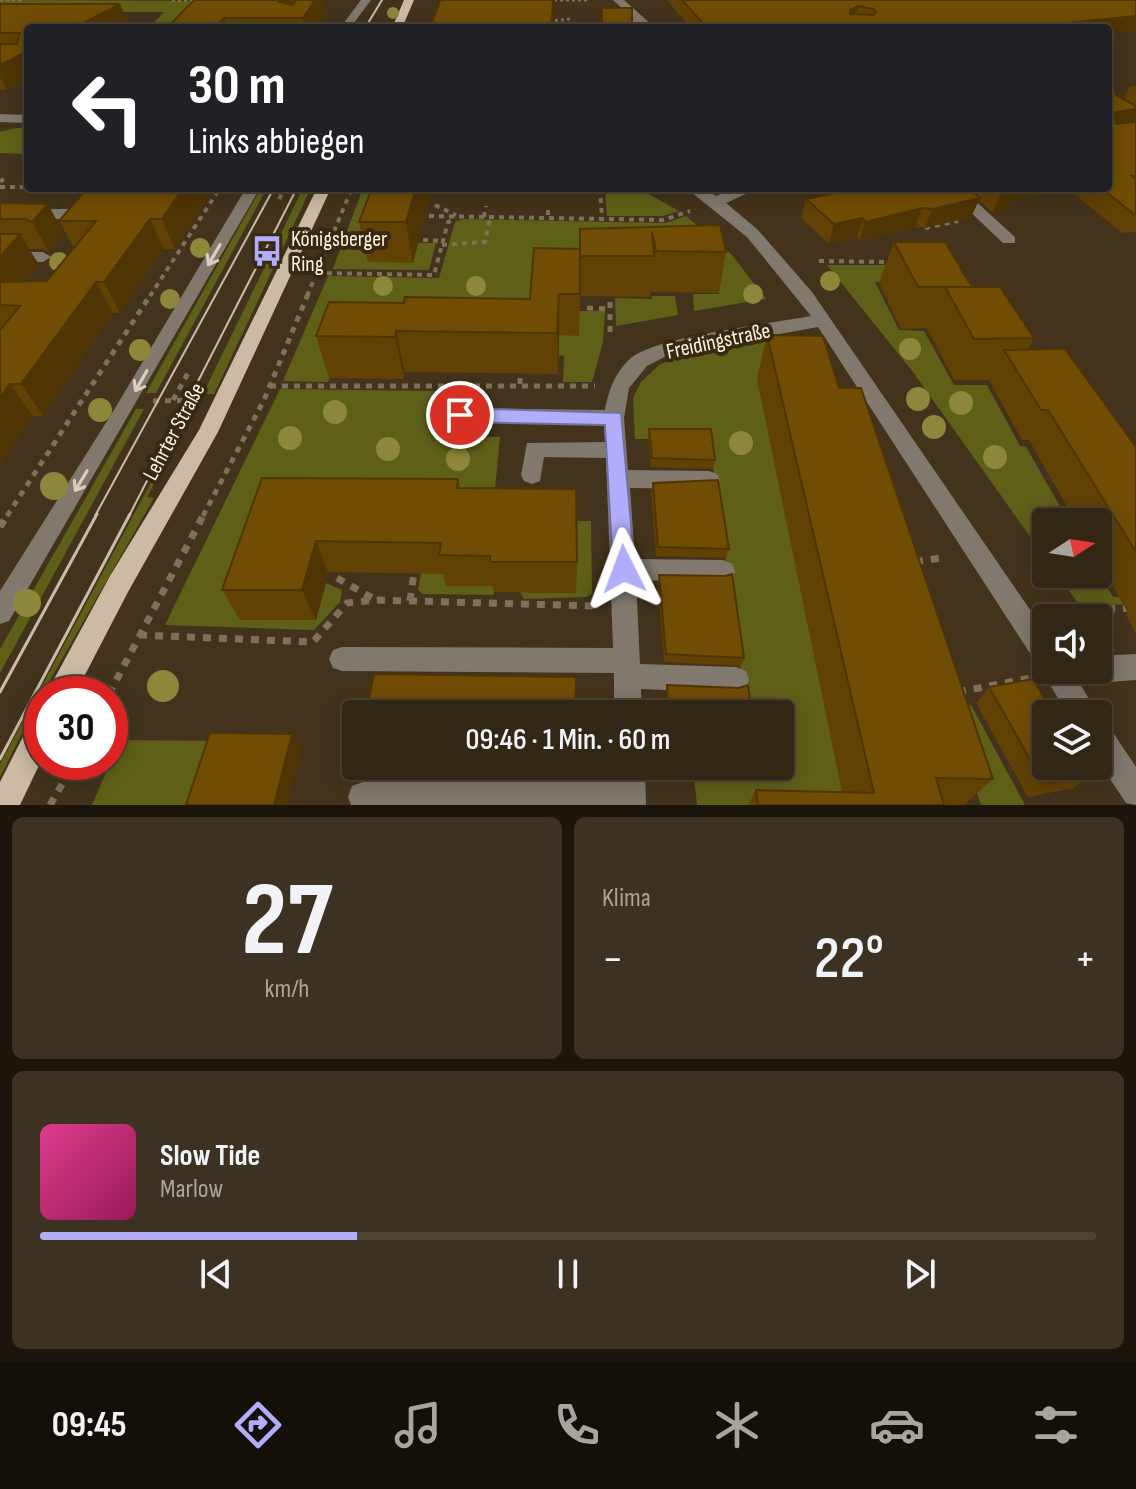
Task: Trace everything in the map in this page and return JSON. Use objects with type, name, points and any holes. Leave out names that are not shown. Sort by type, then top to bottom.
[{"type":"main road","points":[[399,24],[409,0]]},
{"type":"main road","name":"Lehrter Straße","points":[[70,676],[119,584],[208,432],[322,192]]},
{"type":"main road","points":[[4,805],[24,765]]},
{"type":"street","points":[[348,24],[366,0]]},
{"type":"street","points":[[618,0],[646,24]]},
{"type":"street","points":[[0,118],[24,119]]},
{"type":"street","points":[[0,613],[121,415],[251,192]]},
{"type":"street","points":[[700,192],[717,201],[781,266],[823,320],[1032,634]]},
{"type":"street","points":[[717,201],[741,192]]},
{"type":"street","points":[[956,192],[1009,240]]},
{"type":"street","points":[[0,214],[100,214]]},
{"type":"street","points":[[0,257],[43,257]]},
{"type":"street","name":"Freidingstraße","points":[[619,386],[640,361],[665,349],[823,320]]},
{"type":"street","points":[[619,386],[614,418],[624,569],[628,700]]},
{"type":"street","points":[[460,415],[614,418]]},
{"type":"street","points":[[532,475],[534,449],[615,450]]},
{"type":"street","points":[[619,479],[709,480]]},
{"type":"street","points":[[624,569],[723,571]]},
{"type":"street","points":[[342,659],[627,668],[736,680]]},
{"type":"street","points":[[1112,668],[1136,667]]},
{"type":"street","points":[[1112,756],[1136,793]]},
{"type":"street","points":[[363,797],[631,801],[630,780]]},
{"type":"path","points":[[0,0],[21,0]]},
{"type":"path","points":[[172,0],[195,0]]},
{"type":"path","points":[[554,0],[590,0]]},
{"type":"path","points":[[549,21],[575,19]]},
{"type":"path","points":[[0,185],[7,176]]},
{"type":"path","points":[[0,185],[24,187]]},
{"type":"path","points":[[0,527],[217,192]]},
{"type":"path","points":[[279,199],[283,192]]},
{"type":"path","points":[[118,676],[270,386],[350,192]]},
{"type":"path","points":[[600,192],[602,219]]},
{"type":"path","points":[[429,216],[663,220],[717,201]]},
{"type":"path","points":[[435,205],[461,217]]},
{"type":"path","points":[[423,240],[485,242],[486,206]]},
{"type":"path","points":[[548,210],[548,218]]},
{"type":"path","points":[[317,273],[434,275],[448,222],[461,217]]},
{"type":"path","points":[[819,261],[901,262]]},
{"type":"path","points":[[587,308],[610,305],[610,332]]},
{"type":"path","points":[[173,401],[188,373]]},
{"type":"path","points":[[520,378],[520,386]]},
{"type":"path","points":[[270,386],[619,386]]},
{"type":"path","points":[[907,563],[946,557]]},
{"type":"path","points":[[410,601],[414,573]]},
{"type":"path","points":[[337,578],[377,600]]},
{"type":"path","points":[[511,604],[512,592]]},
{"type":"path","points":[[138,635],[313,642],[347,603],[377,600],[600,606]]},
{"type":"path","points":[[1112,609],[1136,608]]},
{"type":"path","points":[[951,693],[1032,672]]},
{"type":"path","points":[[50,805],[65,780]]},
{"type":"shaded area","points":[[0,0],[203,1],[178,24],[153,24],[164,12],[103,12],[0,25]]},
{"type":"shaded area","points":[[24,128],[24,154],[0,153],[0,132]]},
{"type":"shaded area","points":[[259,192],[265,192],[156,393],[146,393]]},
{"type":"shaded area","points":[[301,192],[309,192],[214,394],[203,394]]},
{"type":"shaded area","points":[[362,192],[399,192],[412,263],[418,243],[436,243],[429,270],[333,269]]},
{"type":"shaded area","points":[[605,192],[645,192],[679,211],[663,216],[607,216]]},
{"type":"shaded area","points":[[686,216],[732,255],[766,299],[694,311],[693,294],[719,294],[713,266],[580,269],[531,340],[340,344],[328,382],[283,381],[328,276],[439,278],[455,222],[463,219],[666,223]]},
{"type":"shaded area","points":[[827,265],[898,265],[928,281],[875,282],[899,330],[924,331],[954,385],[987,385],[1020,446],[1026,447],[1061,508],[1032,508],[1032,539],[913,372]]},
{"type":"shaded area","points":[[652,296],[675,296],[678,315],[616,326],[615,298],[652,299]]},
{"type":"shaded area","points":[[579,311],[605,311],[603,342],[592,382],[563,382],[564,356],[558,355],[559,335],[579,335]]},
{"type":"shaded area","points":[[797,336],[844,805],[697,805],[694,780],[794,780],[794,700],[745,700],[709,439],[635,439],[633,398],[641,382],[659,365],[685,354]]},
{"type":"shaded area","points":[[280,389],[440,391],[432,436],[500,437],[492,520],[277,510],[241,619],[316,620],[326,583],[342,590],[340,602],[314,630],[165,625]]},
{"type":"shaded area","points":[[191,408],[195,409],[147,497],[154,498],[52,676],[47,676]]},
{"type":"shaded area","points":[[136,409],[144,409],[0,673],[0,649]]},
{"type":"shaded area","points":[[576,521],[591,521],[592,594],[586,597],[524,599],[520,592],[576,593]]},
{"type":"shaded area","points":[[421,573],[448,573],[494,586],[494,595],[423,594],[418,590]]},
{"type":"shaded area","points":[[1067,588],[1108,588],[1113,597],[1136,597],[1136,604],[1079,604]]},
{"type":"shaded area","points":[[971,705],[1025,805],[981,805],[949,709]]},
{"type":"shaded area","points":[[24,719],[24,730],[0,777],[0,764]]},
{"type":"shaded area","points":[[128,740],[225,741],[204,805],[92,805],[103,780],[128,780]]},
{"type":"building","points":[[194,0],[281,0],[279,2],[293,5],[296,0],[315,0],[303,18],[224,18],[219,24],[171,24]]},
{"type":"building","points":[[553,0],[551,24],[431,24],[440,1]]},
{"type":"building","points":[[682,0],[1136,0],[1136,16],[1055,24],[703,24]],"holes":[[[858,6],[876,12],[873,15],[850,14],[850,10]]]},
{"type":"building","points":[[0,4],[120,4],[82,24],[24,24],[24,53],[0,65],[0,44],[17,44],[20,33],[0,33]]},
{"type":"building","points":[[602,8],[632,8],[632,24],[602,24]]},
{"type":"building","points":[[1112,88],[1116,95],[1136,106],[1136,109],[1115,112],[1116,124],[1136,122],[1136,176],[1132,176],[1136,179],[1134,214],[1106,192],[1112,192]]},
{"type":"building","points":[[84,192],[180,192],[162,219],[150,219],[104,282],[96,282],[21,384],[10,384],[0,398],[0,330],[20,306],[0,305],[0,282],[47,281],[96,221],[59,221]]},
{"type":"building","points":[[370,192],[415,192],[406,222],[359,222]]},
{"type":"building","points":[[840,192],[973,192],[980,198],[865,222],[863,218],[834,224],[806,199]]},
{"type":"building","points":[[0,203],[48,204],[32,222],[0,219]]},
{"type":"building","points":[[720,225],[726,252],[656,251],[652,232],[654,256],[580,256],[580,229]]},
{"type":"building","points":[[0,234],[20,234],[0,257]]},
{"type":"building","points":[[894,242],[945,242],[972,287],[918,287]]},
{"type":"building","points":[[534,248],[580,249],[580,294],[559,294],[557,333],[396,331],[395,337],[316,336],[329,302],[404,303],[405,297],[530,299]]},
{"type":"building","points":[[945,287],[1000,287],[1034,338],[974,339]]},
{"type":"building","points":[[767,335],[823,336],[839,388],[861,388],[993,779],[936,778],[944,805],[758,805],[756,790],[874,793]]},
{"type":"building","points":[[1065,349],[1136,447],[1136,552],[1112,513],[1112,508],[1109,508],[1048,410],[1041,410],[1004,350]]},
{"type":"building","points":[[649,429],[711,429],[715,460],[652,458]]},
{"type":"building","points":[[262,478],[458,479],[457,488],[576,489],[577,562],[490,562],[490,556],[439,555],[441,543],[316,541],[302,590],[222,590]]},
{"type":"building","points":[[718,480],[729,549],[658,547],[653,483]]},
{"type":"building","points":[[732,574],[744,658],[666,654],[659,575]]},
{"type":"building","points":[[374,674],[576,677],[575,700],[369,700]]},
{"type":"building","points":[[1032,679],[1032,684],[1036,684],[1046,700],[1032,700],[1032,763],[989,687]]},
{"type":"building","points":[[667,685],[739,688],[748,685],[750,700],[668,700]]},
{"type":"building","points":[[210,733],[292,734],[274,805],[186,805]]},
{"type":"building","points":[[1042,780],[1063,780],[1044,784]]},
{"type":"tram line","points":[[367,24],[382,0]]},
{"type":"tram line","points":[[95,516],[272,192]]},
{"type":"tram line","points":[[129,516],[295,192]]},
{"type":"tram line","points":[[0,692],[97,514]]},
{"type":"tram line","points":[[0,759],[130,514]]},
{"type":"place","name":"Königsberger Ring","points":[[267,251]]},
{"type":"route","points":[[460,415],[614,418],[624,569]]}]
